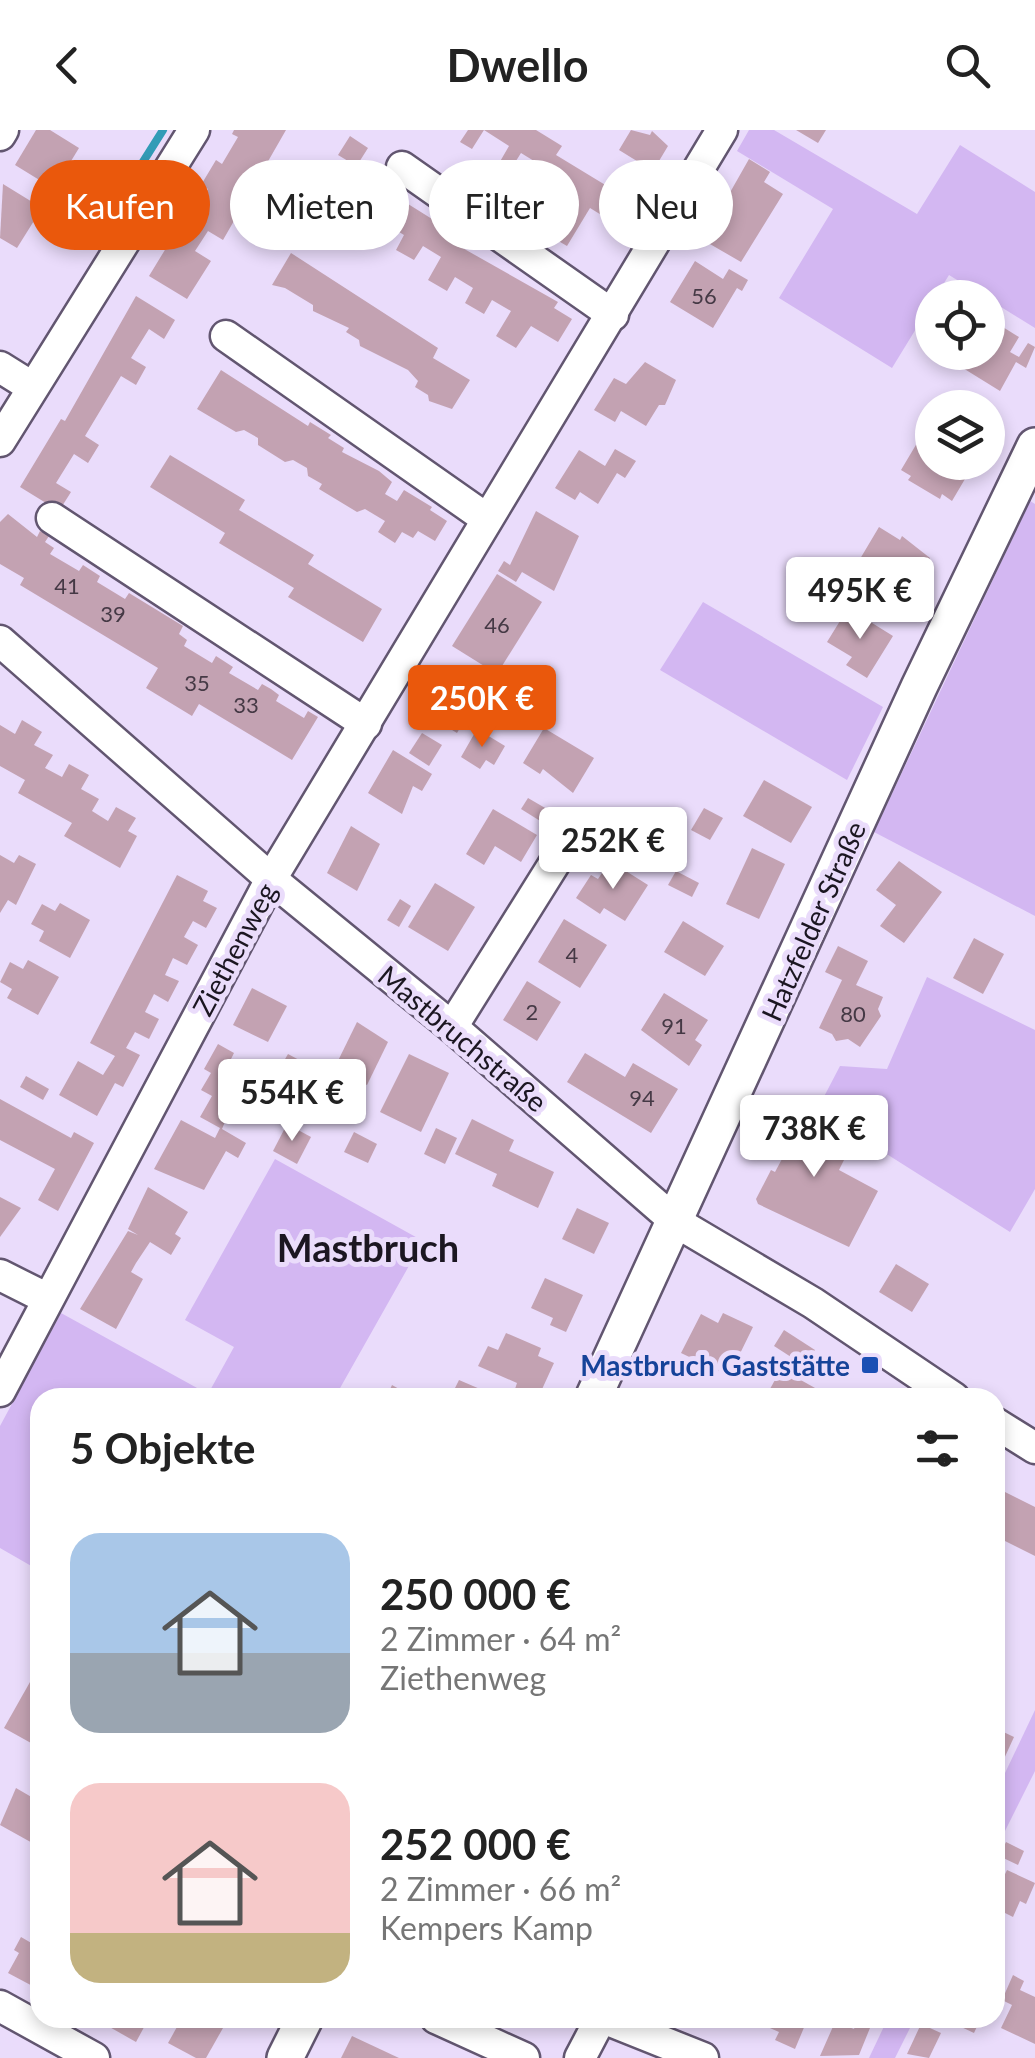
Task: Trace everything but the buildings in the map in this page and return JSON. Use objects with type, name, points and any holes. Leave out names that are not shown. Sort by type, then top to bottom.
[{"type":"street","points":[[0,441],[194,130]]},
{"type":"street","name":"Ziethenweg","points":[[0,1391],[271,878],[722,130]]},
{"type":"street","points":[[409,172],[613,315]]},
{"type":"street","points":[[226,336],[488,519]]},
{"type":"street","points":[[0,367],[32,387]]},
{"type":"street","name":"Hatzfelder Straße","points":[[598,1388],[919,687],[1035,446]]},
{"type":"street","points":[[52,518],[366,724]]},
{"type":"street","name":"Mastbruchstraße","points":[[0,640],[271,878],[452,1027],[676,1222],[813,1303],[939,1388]]},
{"type":"street","points":[[452,1027],[569,840]]},
{"type":"street","points":[[0,1275],[46,1298]]},
{"type":"street","points":[[1005,1430],[1035,1448]]},
{"type":"street","points":[[0,2006],[30,2023]]},
{"type":"street","points":[[40,2028],[94,2058]]},
{"type":"street","points":[[285,2058],[300,2028]]},
{"type":"street","points":[[458,2028],[524,2058]]},
{"type":"street","points":[[580,2058],[596,2028]]},
{"type":"street","points":[[627,2028],[703,2058]]},
{"type":"shaded area","points":[[749,130],[774,130],[917,214],[960,145],[1035,192],[1035,328],[1005,310],[1005,280],[957,280],[949,275],[946,280],[915,280],[915,330],[892,368],[779,298],[833,209],[737,151]]},
{"type":"shaded area","points":[[1030,501],[1035,504],[1035,916],[874,832]]},
{"type":"shaded area","points":[[703,602],[883,707],[847,780],[660,670]]},
{"type":"shaded area","points":[[927,977],[1035,1030],[1035,1189],[1010,1232],[817,1110],[840,1066],[887,1069]]},
{"type":"shaded area","points":[[275,1159],[423,1241],[340,1388],[211,1388],[234,1347],[185,1320]]},
{"type":"shaded area","points":[[61,1313],[197,1388],[30,1388],[30,1565],[0,1548],[0,1426]]},
{"type":"shaded area","points":[[1035,1710],[1035,1771],[1005,1831],[1005,1773]]},
{"type":"shaded area","points":[[883,2028],[910,2028],[895,2058],[869,2058]]},
{"type":"waterway","points":[[144,160],[163,130]]},
{"type":"place","name":"Mastbruch Gaststätte","points":[[870,1365]]},
{"type":"district","name":"Mastbruch","points":[[368,1247]]}]
